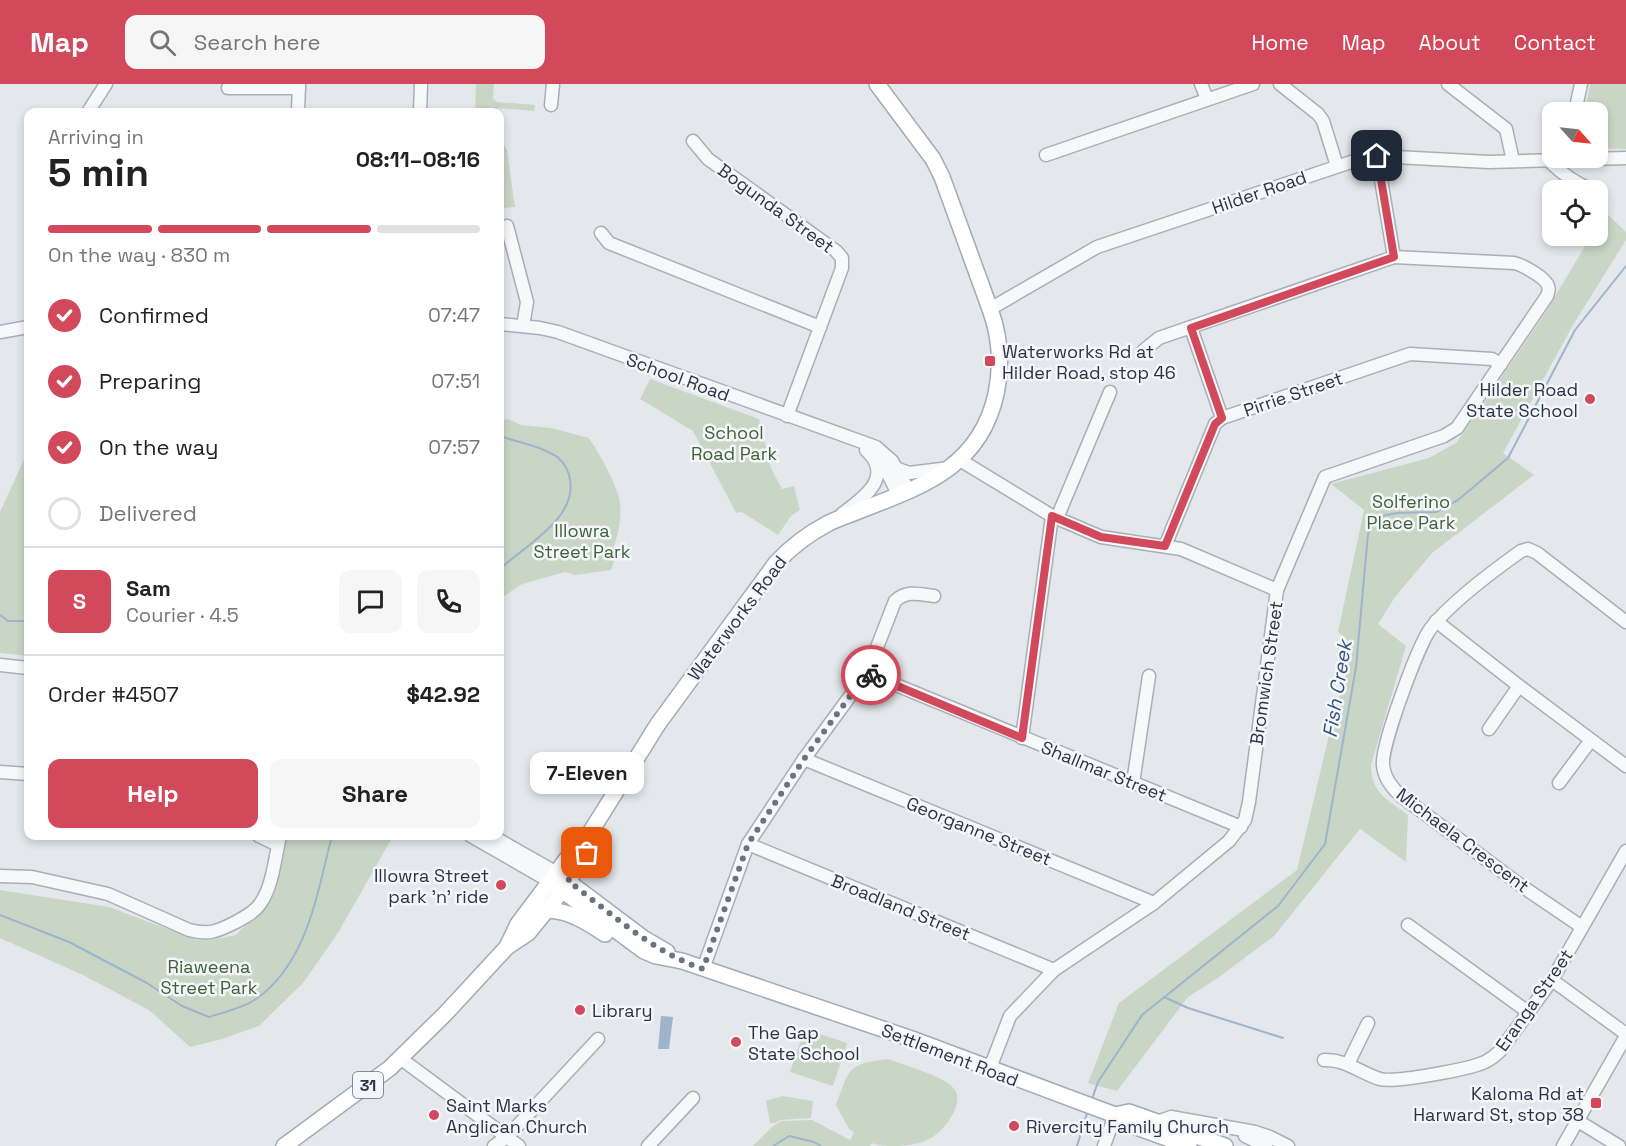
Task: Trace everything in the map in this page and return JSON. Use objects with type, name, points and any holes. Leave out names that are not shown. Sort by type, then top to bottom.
[{"type":"main road","name":"Waterworks Road","points":[[507,946],[528,933],[548,910],[575,848],[588,836],[658,724],[776,563],[799,542],[829,523],[904,494],[936,478],[956,464],[975,444],[993,408],[997,390],[998,339],[990,309],[942,177],[920,141],[877,84]]},
{"type":"main road","name":"Waterworks Road","points":[[284,1146],[357,1093],[400,1058],[445,1014],[507,946],[518,924],[560,882]]},
{"type":"main road","name":"Settlement Road","points":[[560,882],[648,954],[682,962],[912,1039],[1114,1115],[1125,1123],[1189,1146]]},
{"type":"main road","name":"Settlement Road","points":[[560,882],[682,962]]},
{"type":"main road","points":[[548,910],[578,917],[614,939],[648,954]]},
{"type":"main road","name":"Settlement Road","points":[[1114,1115],[1130,1112],[1225,1146]]},
{"type":"main road","points":[[1157,1122],[1163,1131],[1206,1146]]},
{"type":"street","points":[[91,108],[106,84]]},
{"type":"street","points":[[420,108],[421,84]]},
{"type":"street","points":[[551,105],[553,84]]},
{"type":"street","points":[[1201,84],[1207,99]]},
{"type":"street","points":[[1046,155],[1253,84]]},
{"type":"street","points":[[1280,84],[1318,114],[1323,121],[1337,166]]},
{"type":"street","points":[[1448,84],[1506,129],[1513,161]]},
{"type":"street","points":[[1577,102],[1581,84]]},
{"type":"street","points":[[228,88],[299,86],[298,108]]},
{"type":"street","name":"Bogunda Street","points":[[693,141],[708,159],[836,251],[842,258],[842,268],[787,416]]},
{"type":"street","points":[[1143,351],[1160,338],[1394,257],[1377,156]]},
{"type":"street","name":"Hilder Road","points":[[990,309],[1096,247],[1337,166],[1377,156],[1490,162],[1542,160]]},
{"type":"street","points":[[1556,168],[1573,180]]},
{"type":"street","points":[[507,226],[527,302],[523,326]]},
{"type":"street","points":[[601,233],[609,243],[820,327]]},
{"type":"street","name":"Bromwich Street","points":[[990,1068],[1010,1016],[1054,970],[1154,903],[1229,841],[1241,827],[1248,812],[1277,590],[1325,477],[1450,432],[1462,422],[1549,291],[1547,283],[1527,268],[1514,263],[1394,257]]},
{"type":"street","name":"School Road","points":[[504,324],[558,332],[880,450],[898,470],[904,494]]},
{"type":"street","points":[[0,332],[24,328]]},
{"type":"street","points":[[1191,328],[1222,418]]},
{"type":"street","name":"Pirrie Street","points":[[1165,546],[1215,424],[1222,418],[1410,354],[1492,359],[1501,364]]},
{"type":"street","points":[[1022,738],[1054,517],[1110,392]]},
{"type":"street","name":"School Road","points":[[854,441],[882,464],[904,494]]},
{"type":"street","points":[[829,523],[866,496],[873,488],[877,476],[876,467],[873,458],[866,450]]},
{"type":"street","points":[[898,470],[909,473],[956,464],[1054,517],[1101,537],[1181,549],[1277,590]]},
{"type":"street","name":"Michaela Crescent","points":[[1582,927],[1523,887],[1401,796],[1394,790],[1386,776],[1383,762],[1393,723],[1419,648],[1426,635],[1437,621],[1517,553],[1528,549],[1537,553],[1626,622]]},
{"type":"street","points":[[703,969],[748,844],[804,759],[867,673],[895,601],[909,593],[934,596]]},
{"type":"street","points":[[1437,621],[1626,766]]},
{"type":"street","points":[[0,665],[24,668]]},
{"type":"street","name":"Shallmar Street","points":[[867,673],[1241,827]]},
{"type":"street","points":[[1133,783],[1149,676]]},
{"type":"street","points":[[1489,729],[1519,686]]},
{"type":"street","points":[[1558,783],[1591,740]]},
{"type":"street","name":"Georganne Street","points":[[804,759],[1154,903]]},
{"type":"street","points":[[0,772],[24,774]]},
{"type":"street","points":[[0,876],[32,877],[108,894],[189,930],[202,933],[219,931],[247,916],[260,904],[268,888],[279,840]]},
{"type":"street","points":[[479,840],[560,882]]},
{"type":"street","points":[[498,840],[560,882]]},
{"type":"street","name":"Broadland Street","points":[[748,844],[1054,970]]},
{"type":"street","name":"Eranga Street","points":[[1324,1060],[1333,1059],[1372,1076],[1390,1080],[1472,1067],[1492,1058],[1500,1051],[1552,980],[1626,851]]},
{"type":"street","points":[[1407,925],[1528,1012]]},
{"type":"street","points":[[1552,980],[1626,1035],[1563,1146]]},
{"type":"street","points":[[1348,1064],[1368,1023]]},
{"type":"street","points":[[494,1146],[507,1137],[598,1039]]},
{"type":"street","points":[[400,1058],[519,1146]]},
{"type":"street","points":[[648,1146],[693,1098]]},
{"type":"street","points":[[1104,1146],[1114,1115]]},
{"type":"street","points":[[1157,1122],[1171,1117],[1254,1132],[1288,1146]]},
{"type":"street","points":[[1578,1121],[1619,1146]]},
{"type":"street","points":[[1216,1126],[1229,1133],[1246,1136],[1266,1146]]},
{"type":"green space","points":[[476,84],[494,84],[493,98],[497,102],[535,105],[534,111],[475,108]]},
{"type":"green space","points":[[1590,84],[1626,84],[1626,149],[1608,148],[1608,102],[1587,102]]},
{"type":"green space","points":[[504,145],[507,150],[515,207],[504,208]]},
{"type":"green space","name":"Solferino Place Park","points":[[1608,215],[1626,232],[1626,240],[1573,325],[1503,453],[1534,475],[1432,553],[1395,597],[1378,624],[1406,646],[1371,765],[1377,789],[1408,815],[1406,862],[1360,829],[1274,936],[1188,997],[1117,1091],[1088,1083],[1119,1003],[1297,870],[1335,710],[1345,680],[1348,641],[1338,632],[1364,510],[1331,484],[1429,458],[1456,443],[1544,315],[1585,246],[1608,246]]},
{"type":"green space","name":"School Road Park","points":[[650,379],[759,419],[771,468],[782,489],[794,486],[800,510],[791,516],[778,535],[742,512],[736,513],[693,431],[640,399]]},
{"type":"green space","name":"Illowra Street Park","points":[[508,419],[521,425],[551,428],[589,438],[603,461],[619,496],[620,516],[611,555],[615,558],[611,570],[575,575],[565,572],[520,585],[504,596],[504,420]]},
{"type":"green space","points":[[24,460],[24,656],[0,653],[0,512]]},
{"type":"green space","name":"Riaweena Street Park","points":[[287,840],[391,840],[338,933],[303,983],[259,1026],[190,1047],[149,1010],[83,975],[0,938],[0,890],[109,907],[197,940],[236,935],[261,907],[271,890]]},
{"type":"green space","points":[[805,1029],[847,1043],[833,1086],[790,1072]]},
{"type":"green space","points":[[888,1059],[935,1076],[955,1090],[957,1101],[954,1112],[943,1128],[930,1139],[904,1146],[872,1143],[870,1146],[753,1146],[781,1121],[812,1120],[850,1140],[854,1132],[849,1129],[836,1105],[844,1083],[857,1066]]},
{"type":"green space","points":[[782,1096],[813,1101],[811,1118],[770,1123],[766,1101]]},
{"type":"water","points":[[661,1016],[673,1017],[669,1049],[658,1049]]},
{"type":"waterway","name":"Fish Creek","points":[[1092,1099],[1098,1082],[1142,1015],[1278,906],[1325,844],[1356,667],[1368,534],[1377,517],[1397,513],[1436,512],[1458,500],[1508,458],[1575,330],[1626,266]]},
{"type":"waterway","points":[[504,437],[540,448],[558,457],[568,472],[571,490],[567,504],[559,517],[536,540],[504,566]]},
{"type":"waterway","points":[[0,615],[8,621],[24,621]]},
{"type":"waterway","points":[[0,915],[69,942],[147,983],[182,1006],[209,1017],[256,999],[274,984],[288,966],[308,925],[331,840]]},
{"type":"waterway","points":[[1164,997],[1188,1008],[1283,1038]]},
{"type":"waterway","name":"Fish Creek","points":[[1077,1146],[1088,1110]]},
{"type":"waterway","name":"Fish Creek","points":[[773,1146],[789,1136],[821,1146]]},
{"type":"way so far","points":[[587,853],[568,881],[649,942],[682,962],[703,969],[748,844],[804,759],[867,673],[871,675]]},
{"type":"place","name":"Waterworks Rd at Hilder Road, stop 46","points":[[990,361]]},
{"type":"place","name":"Hilder Road State School","points":[[1590,399]]},
{"type":"place","name":"7-Eleven","points":[[587,853]]},
{"type":"place","name":"Illowra Street park 'n' ride","points":[[501,885]]},
{"type":"place","name":"Library","points":[[580,1010]]},
{"type":"place","name":"The Gap State School","points":[[736,1042]]},
{"type":"place","name":"Kaloma Rd at Harward St, stop 38","points":[[1596,1103]]},
{"type":"place","name":"Saint Marks Anglican Church","points":[[434,1115]]},
{"type":"place","name":"Rivercity Family Church","points":[[1014,1126]]},
{"type":"route","points":[[871,675],[1022,738],[1052,516],[1101,537],[1165,546],[1215,424],[1222,418],[1191,328],[1394,257],[1377,156]]}]
